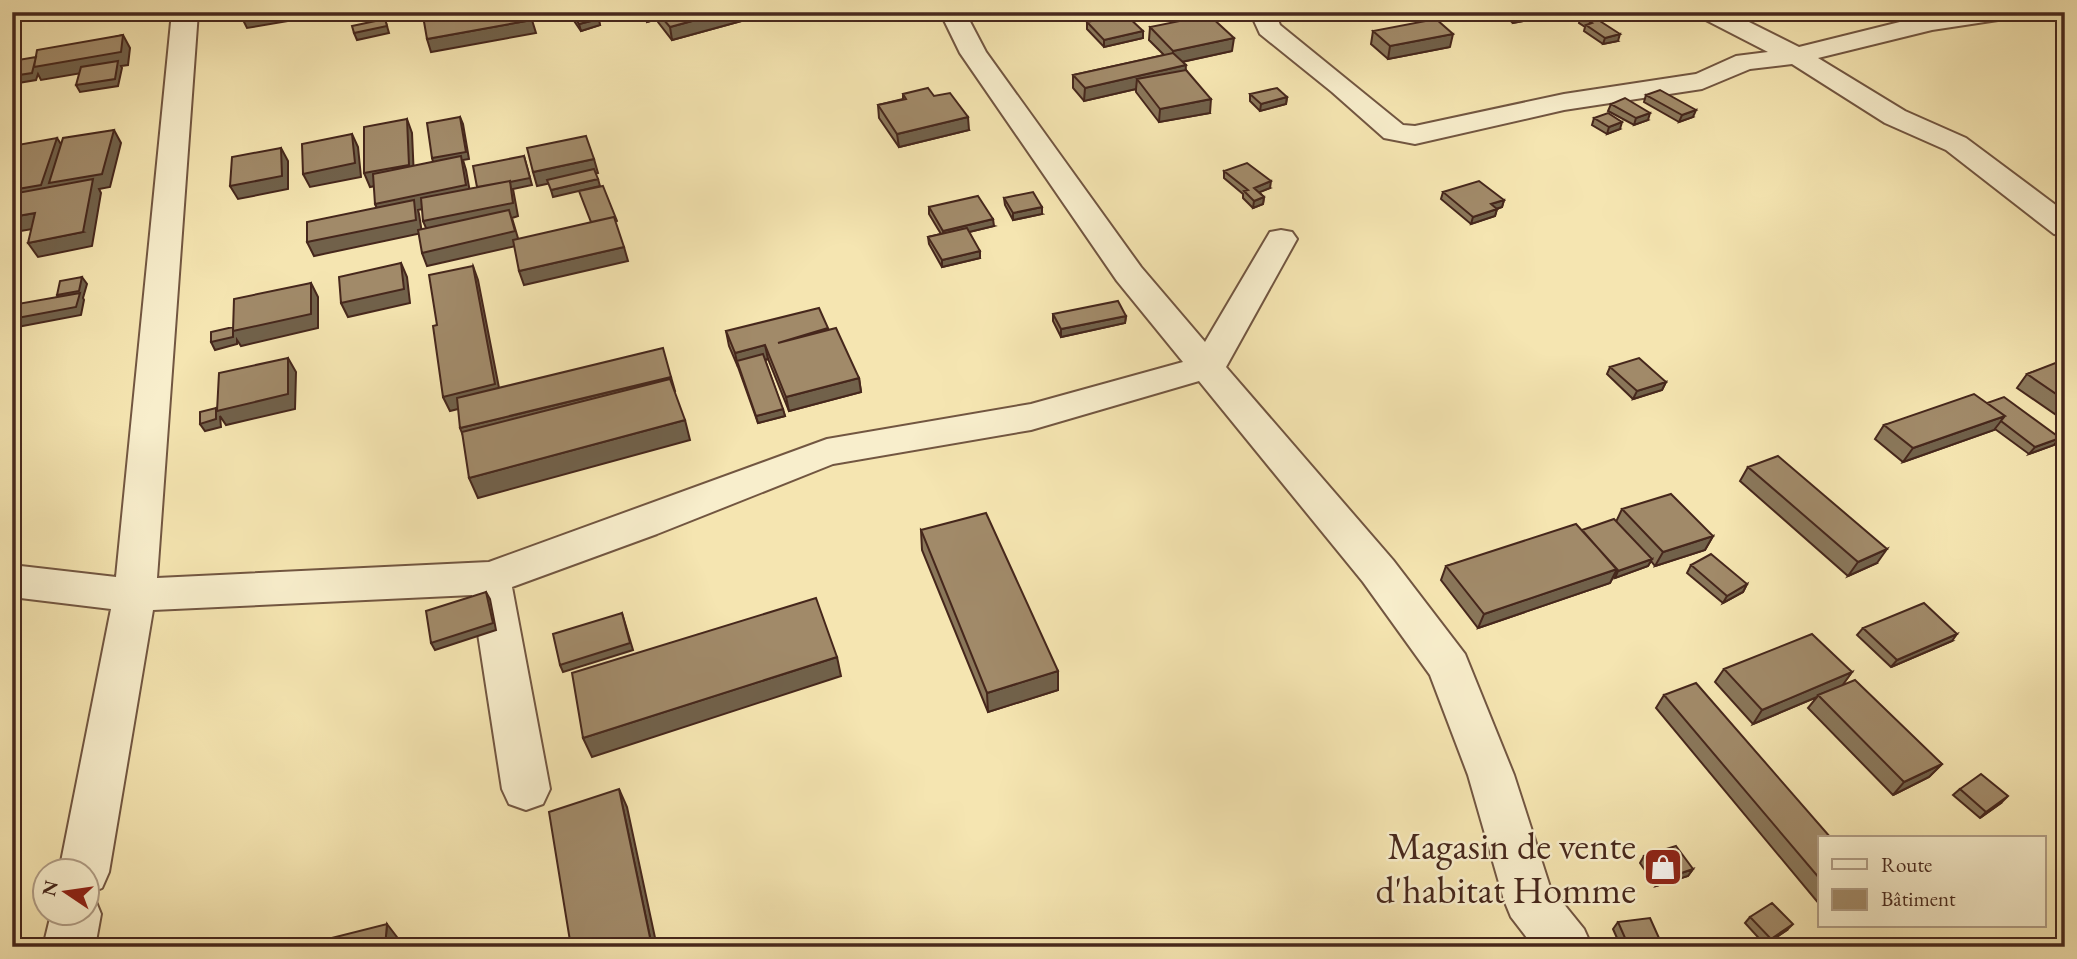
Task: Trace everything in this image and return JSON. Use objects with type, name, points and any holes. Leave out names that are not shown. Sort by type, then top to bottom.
[{"type":"street","points":[[86,858],[135,595],[185,12]]},
{"type":"street","points":[[952,12],[973,54],[1129,274],[1209,366],[1378,571],[1449,667],[1491,775],[1529,900],[1566,947]]},
{"type":"street","points":[[1262,12],[1269,29],[1342,86],[1394,132],[1415,135],[1564,102],[1702,80],[1745,62],[1797,56],[1932,22],[1998,12]]},
{"type":"street","points":[[1709,12],[1797,56],[1852,93],[1975,156],[2065,227]]},
{"type":"street","points":[[12,581],[135,595],[489,578],[643,524],[827,452],[1031,417],[1209,366],[1281,239]]},
{"type":"street","points":[[489,578],[526,789]]},
{"type":"street","points":[[69,947],[73,928]]},
{"type":"building","points":[[241,12],[262,12],[241,16]]},
{"type":"building","points":[[446,12],[530,12],[532,20],[427,39],[423,16]]},
{"type":"building","points":[[571,12],[594,12],[599,19],[579,24]]},
{"type":"building","points":[[657,12],[725,12],[670,27]]},
{"type":"building","points":[[1510,12],[1538,12],[1515,16]]},
{"type":"building","points":[[1125,14],[1143,31],[1104,40],[1087,22]]},
{"type":"building","points":[[1589,14],[1620,34],[1605,38],[1586,25],[1592,23],[1581,16]]},
{"type":"building","points":[[1209,15],[1234,38],[1173,51],[1150,27]]},
{"type":"building","points":[[385,19],[387,26],[354,33],[352,26]]},
{"type":"building","points":[[1436,19],[1453,34],[1390,46],[1373,31]]},
{"type":"building","points":[[123,35],[121,52],[34,67],[37,50]]},
{"type":"building","points":[[1173,53],[1186,65],[1085,88],[1073,75]]},
{"type":"building","points":[[36,57],[32,73],[12,76],[12,61]]},
{"type":"building","points":[[118,61],[115,79],[76,85],[81,67]]},
{"type":"building","points":[[1186,70],[1211,99],[1160,109],[1137,79]]},
{"type":"building","points":[[928,88],[934,96],[950,93],[968,117],[897,134],[878,105],[906,99],[903,94]]},
{"type":"building","points":[[1277,88],[1287,97],[1261,104],[1250,94]]},
{"type":"building","points":[[1660,90],[1696,110],[1682,115],[1646,95]]},
{"type":"building","points":[[1625,98],[1650,113],[1636,118],[1611,104]]},
{"type":"building","points":[[1608,113],[1622,122],[1609,127],[1594,118]]},
{"type":"building","points":[[460,117],[466,152],[432,158],[427,123]]},
{"type":"building","points":[[407,119],[409,165],[364,173],[364,127]]},
{"type":"building","points":[[114,130],[102,174],[49,183],[63,138]]},
{"type":"building","points":[[352,134],[355,163],[303,174],[302,144]]},
{"type":"building","points":[[586,136],[594,159],[533,172],[527,148]]},
{"type":"building","points":[[57,138],[41,185],[12,190],[12,146]]},
{"type":"building","points":[[281,148],[282,176],[230,186],[232,157]]},
{"type":"building","points":[[461,156],[466,185],[375,204],[373,174]]},
{"type":"building","points":[[524,156],[530,178],[477,187],[473,166]]},
{"type":"building","points":[[1247,163],[1271,181],[1254,188],[1264,197],[1254,201],[1244,191],[1248,190],[1224,171]]},
{"type":"building","points":[[594,169],[598,179],[551,190],[547,180]]},
{"type":"building","points":[[93,179],[83,232],[28,243],[35,213],[12,217],[12,194]]},
{"type":"building","points":[[510,181],[513,203],[423,221],[421,198]]},
{"type":"building","points":[[1479,181],[1504,200],[1491,204],[1497,209],[1473,217],[1443,192]]},
{"type":"building","points":[[603,186],[616,222],[614,217],[591,222],[579,191]]},
{"type":"building","points":[[1033,192],[1042,207],[1013,213],[1004,198]]},
{"type":"building","points":[[978,196],[993,219],[943,231],[929,207]]},
{"type":"building","points":[[414,200],[416,220],[307,242],[307,222]]},
{"type":"building","points":[[509,210],[515,231],[422,253],[418,230]]},
{"type":"building","points":[[614,217],[624,247],[519,271],[513,240]]},
{"type":"building","points":[[967,228],[980,251],[942,260],[928,237]]},
{"type":"building","points":[[401,263],[404,289],[341,303],[339,277]]},
{"type":"building","points":[[473,266],[495,384],[443,397],[433,326],[437,325],[429,275]]},
{"type":"building","points":[[82,277],[79,291],[57,295],[60,281]]},
{"type":"building","points":[[311,283],[311,314],[233,331],[234,299]]},
{"type":"building","points":[[80,293],[76,307],[12,319],[12,305]]},
{"type":"building","points":[[1118,301],[1126,316],[1061,329],[1053,314]]},
{"type":"building","points":[[819,308],[828,328],[778,343],[836,328],[859,378],[786,397],[765,345],[735,353],[726,331]]},
{"type":"building","points":[[233,327],[233,337],[211,342],[211,332]]},
{"type":"building","points":[[663,348],[671,377],[460,428],[457,398]]},
{"type":"building","points":[[763,354],[783,409],[756,416],[737,361]]},
{"type":"building","points":[[288,358],[288,394],[217,411],[219,373]]},
{"type":"building","points":[[1639,358],[1666,382],[1637,391],[1610,367]]},
{"type":"building","points":[[2065,361],[2065,400],[2027,374]]},
{"type":"building","points":[[670,379],[685,420],[469,478],[462,432]]},
{"type":"building","points":[[1974,394],[2005,416],[1913,448],[1884,425]]},
{"type":"building","points":[[2004,397],[2060,438],[2035,447],[2001,421],[2005,416],[1987,403]]},
{"type":"building","points":[[216,408],[216,419],[200,424],[200,412]]},
{"type":"building","points":[[1778,456],[1887,549],[1858,562],[1748,467]]},
{"type":"building","points":[[1671,494],[1713,536],[1663,552],[1622,509]]},
{"type":"building","points":[[986,513],[1058,671],[987,693],[921,530]]},
{"type":"building","points":[[1614,519],[1652,559],[1618,571],[1582,530]]},
{"type":"building","points":[[1576,524],[1617,569],[1484,614],[1446,566]]},
{"type":"building","points":[[1711,554],[1747,584],[1727,596],[1691,565]]},
{"type":"building","points":[[486,592],[493,623],[431,643],[426,611]]},
{"type":"building","points":[[816,598],[837,657],[583,738],[572,673]]},
{"type":"building","points":[[1924,603],[1957,634],[1897,660],[1863,628]]},
{"type":"building","points":[[622,613],[630,643],[560,665],[553,634]]},
{"type":"building","points":[[1812,634],[1852,672],[1762,710],[1724,669]]},
{"type":"building","points":[[1855,680],[1942,764],[1904,782],[1818,695]]},
{"type":"building","points":[[1696,683],[1829,836],[1818,836],[1818,877],[1664,695]]},
{"type":"building","points":[[1981,774],[2008,796],[1986,812],[1960,789]]},
{"type":"building","points":[[619,789],[652,947],[571,947],[549,812]]},
{"type":"building","points":[[1676,846],[1693,869],[1661,880],[1644,856]]},
{"type":"building","points":[[1772,903],[1793,924],[1771,939],[1750,917]]},
{"type":"building","points":[[1650,918],[1663,947],[1629,947],[1618,922]]},
{"type":"building","points":[[387,924],[385,947],[296,947]]},
{"type":"place","name":"Magasin de vente d'habitat Homme","points":[[1663,867]]}]
